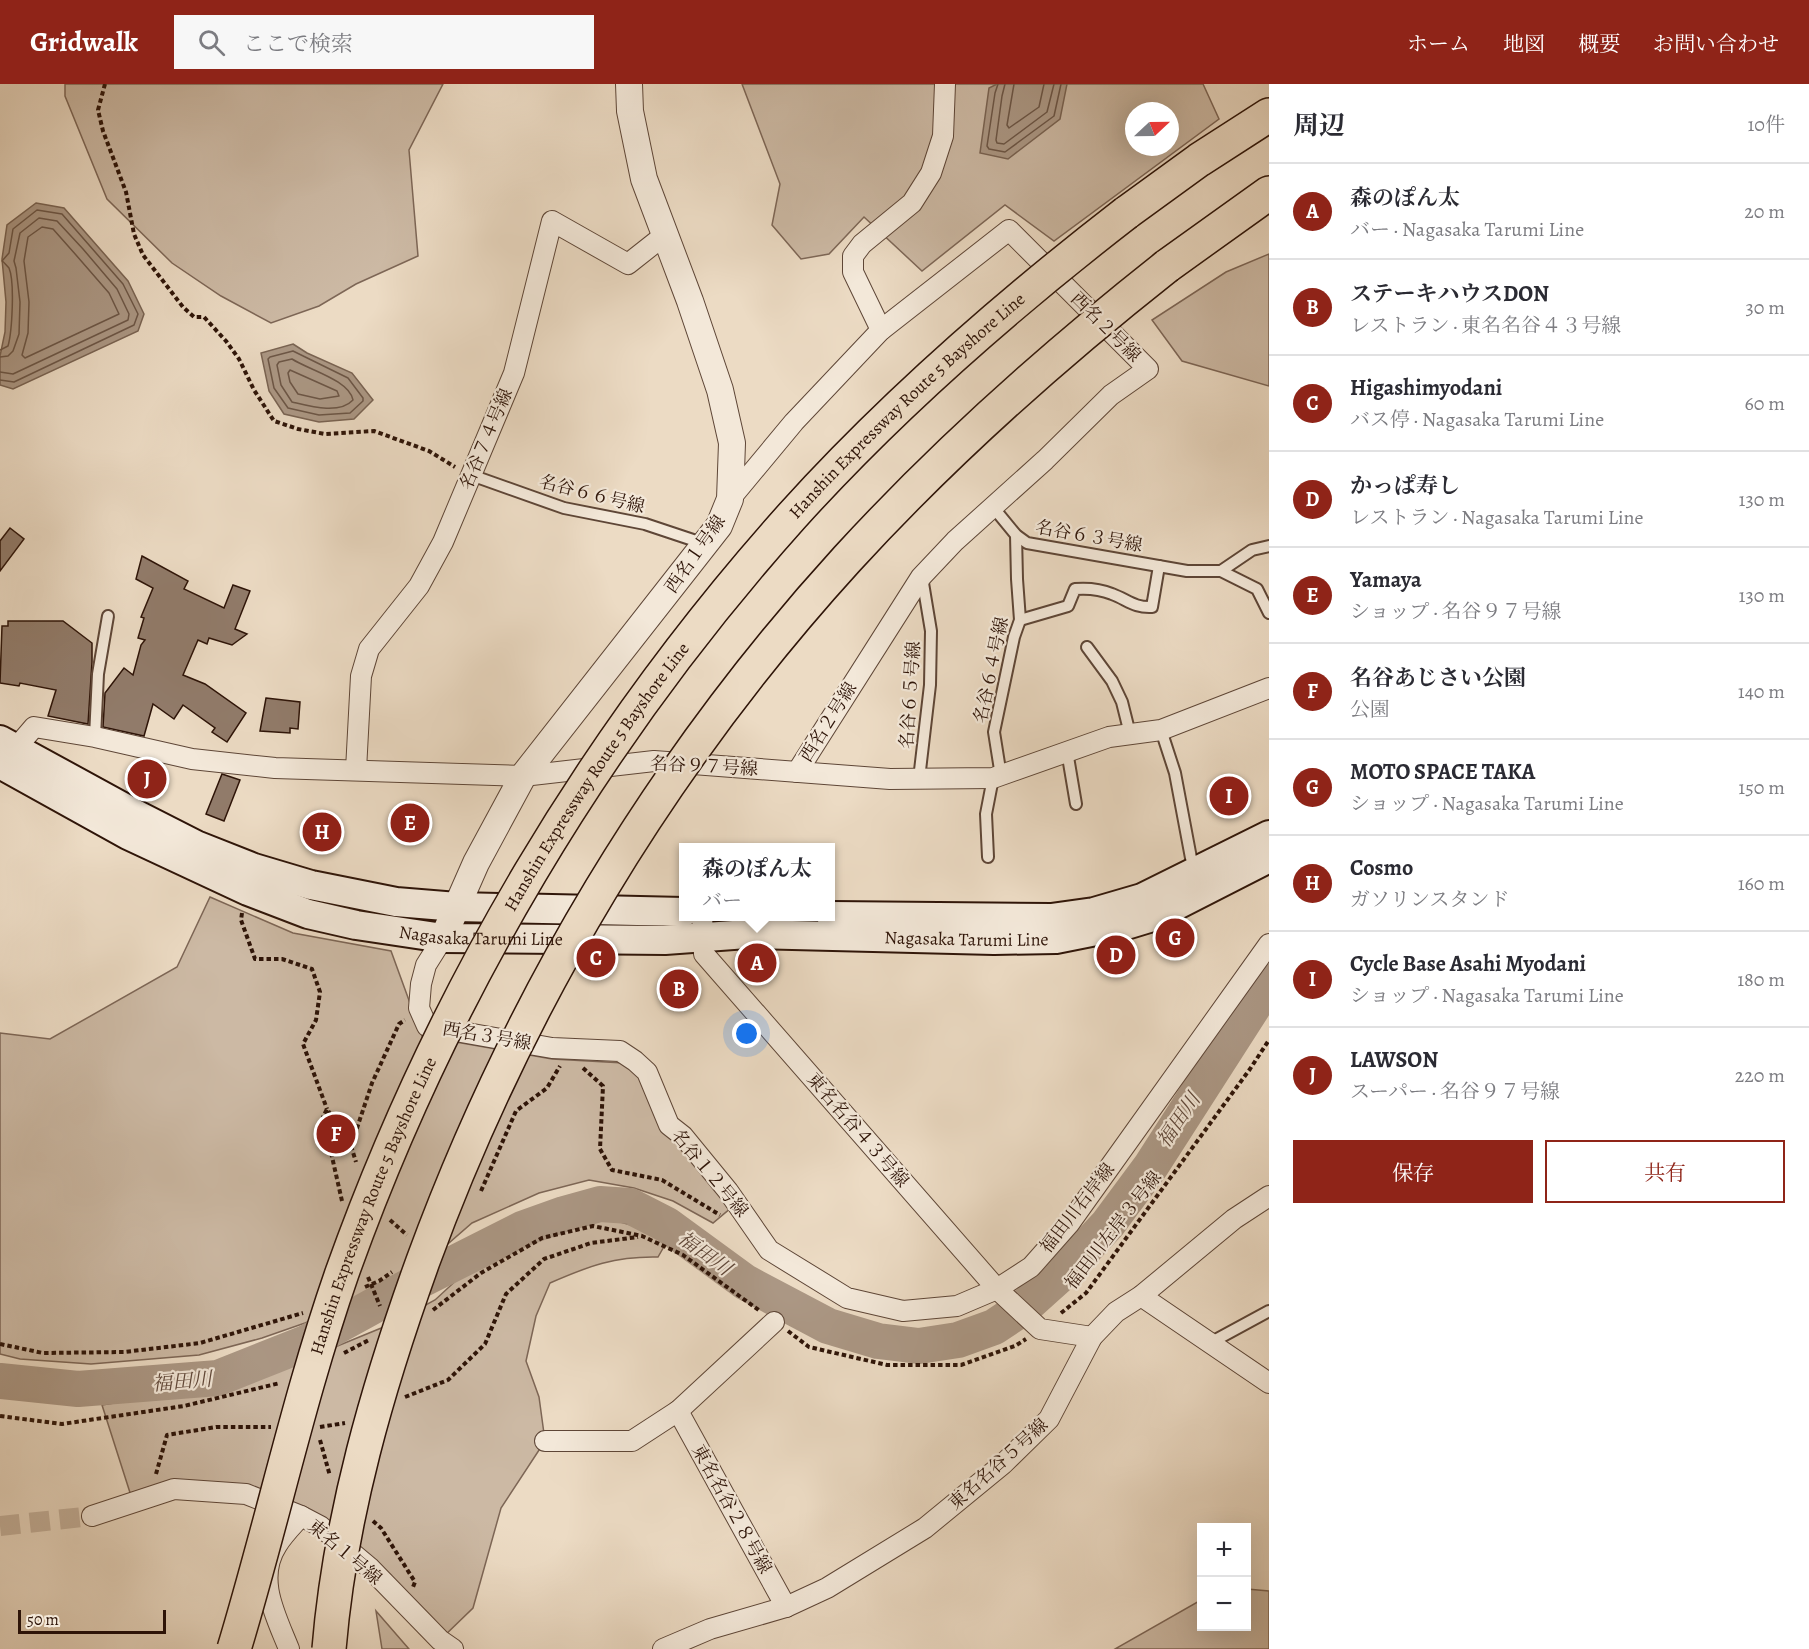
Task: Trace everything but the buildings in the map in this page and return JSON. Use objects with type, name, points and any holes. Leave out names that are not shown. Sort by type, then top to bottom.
[{"type":"highway","name":"Hanshin Expressway Route 5 Bayshore Line","points":[[234,1649],[309,1375],[342,1274],[377,1182],[417,1090],[462,996],[509,909],[562,819],[617,736],[733,583],[794,514],[932,374],[1061,263],[1126,213],[1199,160],[1269,115]]},
{"type":"highway","points":[[329,1649],[335,1592],[346,1526],[380,1394],[408,1304],[443,1209],[482,1114],[525,1023],[577,928],[623,852],[670,781],[786,629],[846,559],[909,493],[976,428],[1106,314],[1167,266],[1269,193]]},
{"type":"main road","name":"Nagasaka Tarumi Line","points":[[5,755],[141,817],[196,845],[254,868],[311,885],[396,902],[457,907],[679,912]]},
{"type":"main road","name":"Nagasaka Tarumi Line","points":[[5,755],[128,835],[248,891],[308,914],[357,925],[443,938],[665,940],[703,927],[747,934],[994,940],[1056,939],[1149,918],[1178,906],[1269,858]]},
{"type":"main road","name":"Nagasaka Tarumi Line","points":[[835,916],[1051,918],[1094,912],[1142,898],[1269,835]]},
{"type":"street","name":"西名１号線","points":[[443,938],[476,863],[523,776],[719,526],[730,499],[732,443],[720,390],[666,234],[644,179],[630,111],[629,84]]},
{"type":"street","points":[[881,330],[853,272],[853,256],[862,244],[912,202],[931,173],[943,136],[945,84]]},
{"type":"street","name":"名谷７４号線","points":[[356,770],[361,676],[369,649],[419,586],[443,542],[514,373],[552,221],[628,264],[666,234]]},
{"type":"street","name":"西名２号線","points":[[730,499],[794,422],[881,330],[1009,230],[1148,369],[1111,395],[921,577],[797,772]]},
{"type":"street","name":"名谷９７号線","points":[[5,755],[34,727],[95,737],[192,759],[275,768],[523,776],[654,761],[890,779],[997,777],[1109,737],[1161,730],[1269,688]]},
{"type":"street","name":"東名名谷４３号線","points":[[703,927],[704,954],[997,1289],[1041,1329]]},
{"type":"street","points":[[419,1008],[421,984],[426,965],[443,938]]},
{"type":"street","name":"福田川右岸線","points":[[769,1250],[847,1298],[903,1311],[957,1306],[997,1289],[1031,1267],[1069,1224],[1269,944]]},
{"type":"street","name":"西名３号線","points":[[419,1008],[427,1026],[552,1048],[570,1049]]},
{"type":"street","name":"名谷１２号線","points":[[570,1049],[620,1051],[646,1072],[669,1125],[683,1136],[728,1191],[769,1250]]},
{"type":"street","name":"東名名谷５号線","points":[[663,1649],[710,1629],[786,1607],[827,1588],[925,1528],[1003,1464],[1049,1419],[1092,1336],[1116,1312],[1141,1296],[1234,1219],[1269,1196]]},
{"type":"street","points":[[1141,1296],[1269,1383]]},
{"type":"street","points":[[544,1441],[632,1441],[678,1411],[774,1322]]},
{"type":"street","points":[[1041,1329],[1092,1336]]},
{"type":"street","name":"東名名谷２８号線","points":[[678,1411],[786,1607]]},
{"type":"street","name":"東名１号線","points":[[92,1516],[174,1489],[246,1494],[320,1526],[370,1569],[446,1645]]},
{"type":"street","points":[[289,1649],[272,1609],[266,1576],[276,1546],[301,1516]]},
{"type":"lane","name":"名谷６６号線","points":[[471,475],[564,508],[645,524],[705,544]]},
{"type":"lane","name":"名谷６３号線","points":[[993,507],[1027,543],[1187,570],[1221,571]]},
{"type":"lane","name":"名谷６４号線","points":[[997,777],[994,732],[1014,637],[1020,620],[1017,535]]},
{"type":"lane","points":[[1269,546],[1252,550],[1221,571],[1257,589],[1269,613]]},
{"type":"lane","name":"名谷６３号線","points":[[1020,620],[1068,606],[1075,589],[1093,588],[1112,594],[1139,608],[1152,607],[1160,566]]},
{"type":"lane","name":"名谷６５号線","points":[[920,779],[930,684],[931,631],[921,577]]},
{"type":"lane","points":[[95,737],[98,674],[108,616]]},
{"type":"lane","points":[[1087,647],[1112,681],[1122,702],[1130,734]]},
{"type":"lane","points":[[1161,730],[1175,773],[1191,858],[1198,872]]},
{"type":"lane","points":[[1067,751],[1076,804]]},
{"type":"lane","points":[[988,857],[986,814],[997,777]]},
{"type":"lane","points":[[1210,1343],[1269,1311]]},
{"type":"path","points":[[105,84],[98,110],[103,131],[126,192],[134,234],[142,255],[183,307],[194,317],[204,317],[226,340],[274,421],[298,429],[325,434],[374,431],[429,451],[471,475]]},
{"type":"path","points":[[243,906],[242,920],[255,959],[282,959],[312,969],[320,992],[316,1020],[303,1044],[327,1109],[351,1146],[372,1083],[399,1024],[419,1008]]},
{"type":"path","name":"福田川左岸３号線","points":[[424,1315],[435,1310],[481,1273],[542,1238],[593,1226],[642,1236],[683,1255],[809,1347],[888,1365],[961,1365],[1015,1346],[1041,1329],[1086,1293],[1269,1040]]},
{"type":"path","points":[[570,1049],[586,1072],[603,1086],[600,1149],[612,1170],[662,1180],[721,1216]]},
{"type":"path","points":[[327,1109],[323,1117],[342,1203]]},
{"type":"path","points":[[338,1355],[370,1340]]},
{"type":"path","points":[[0,1416],[62,1424],[184,1406],[274,1386],[284,1381]]},
{"type":"shaded area","points":[[65,84],[443,84],[409,150],[418,256],[356,284],[319,306],[271,323],[221,296],[172,263],[107,199],[65,96]]},
{"type":"shaded area","points":[[742,84],[1203,84],[1219,119],[1179,149],[1179,102],[1125,102],[1125,156],[1169,156],[1054,241],[1005,205],[922,271],[864,217],[829,254],[801,259],[772,225],[780,184]]},
{"type":"shaded area","points":[[1269,254],[1269,386],[1182,361],[1152,320],[1226,272]]},
{"type":"shaded area","points":[[210,897],[293,933],[391,951],[422,1036],[552,1059],[624,1063],[639,1074],[732,1207],[713,1223],[673,1201],[634,1188],[589,1180],[539,1193],[472,1223],[426,1263],[366,1298],[262,1338],[199,1355],[91,1364],[20,1359],[0,1354],[0,1033],[50,1039],[177,967]]},
{"type":"shaded area","points":[[599,1216],[670,1236],[658,1257],[628,1258],[602,1263],[550,1283],[536,1316],[526,1361],[539,1397],[545,1441],[501,1508],[473,1608],[440,1640],[320,1526],[246,1494],[174,1489],[133,1502],[102,1405],[241,1382],[274,1372],[391,1324],[435,1300],[462,1275],[519,1242],[564,1221]]},
{"type":"shaded area","points":[[1251,1589],[1269,1591],[1269,1649],[1115,1649],[1197,1602],[1197,1631],[1251,1631]]},
{"type":"shaded area","points":[[376,1611],[409,1649],[382,1649]]},
{"type":"water","points":[[997,84],[1067,84],[1060,119],[1008,159],[980,153],[989,88]]},
{"type":"water","points":[[36,203],[64,208],[128,281],[144,314],[138,331],[13,389],[0,385],[0,356],[5,332],[6,302],[2,259],[7,225]]},
{"type":"water","points":[[293,344],[307,353],[352,373],[373,400],[354,419],[319,422],[284,414],[269,391],[261,353]]},
{"type":"waterway","name":"福田川","points":[[0,1381],[78,1389],[218,1378],[306,1343],[417,1282],[522,1229],[600,1204],[630,1206],[667,1225],[745,1282],[828,1326],[878,1341],[919,1346],[958,1340],[994,1327],[1024,1307],[1063,1272],[1108,1224],[1151,1166],[1269,982]]},
{"type":"tunnel","points":[[0,1526],[92,1516]]},
{"type":"place","name":"LAWSON","points":[[147,779]]},
{"type":"place","name":"Cycle Base Asahi Myodani","points":[[1229,796]]},
{"type":"place","name":"Yamaya","points":[[410,823]]},
{"type":"place","name":"Cosmo","points":[[322,832]]},
{"type":"place","name":"MOTO SPACE TAKA","points":[[1175,938]]},
{"type":"place","name":"かっぱ寿し","points":[[1116,955]]},
{"type":"place","name":"Higashimyodani","points":[[596,958]]},
{"type":"place","name":"森のぽん太","points":[[757,963]]},
{"type":"place","name":"ステーキハウスDON","points":[[679,989]]},
{"type":"place","name":"名谷あじさい公園","points":[[336,1134]]}]
